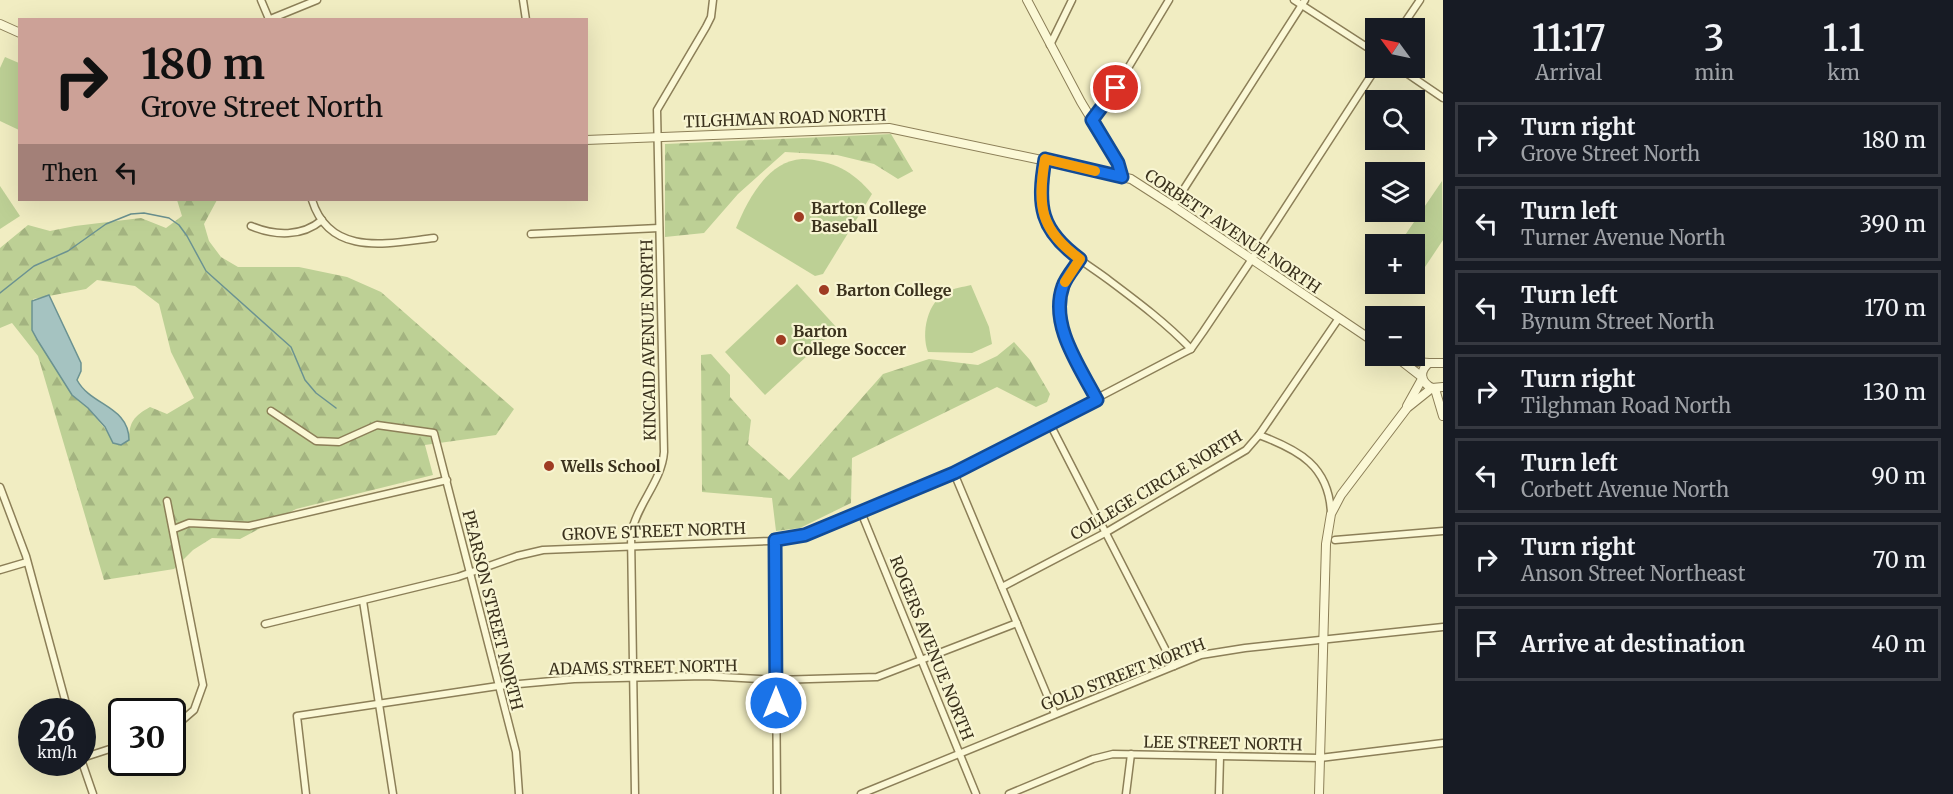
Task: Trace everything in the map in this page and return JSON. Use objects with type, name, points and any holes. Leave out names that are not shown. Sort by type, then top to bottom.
[{"type":"street","points":[[261,0],[269,18]]},
{"type":"street","points":[[272,18],[317,0]]},
{"type":"street","points":[[523,0],[526,18]]},
{"type":"street","name":"KINCAID AVENUE NORTH","points":[[635,794],[631,544],[634,520],[663,463],[657,136],[659,105],[706,27],[711,16],[713,0]]},
{"type":"street","name":"CORBETT AVENUE NORTH","points":[[1027,0],[1050,45],[1118,163],[1122,177],[1131,179],[1173,206],[1365,335]]},
{"type":"street","points":[[1050,45],[1072,0]]},
{"type":"street","points":[[1092,120],[1116,88],[1169,0]]},
{"type":"street","points":[[1294,0],[1304,3],[1365,45]]},
{"type":"street","points":[[1408,18],[1420,0]]},
{"type":"street","points":[[1173,206],[1304,3]]},
{"type":"street","points":[[0,24],[18,32]]},
{"type":"street","name":"GROVE STREET NORTH","points":[[265,624],[470,574],[503,560],[539,550],[631,544],[775,540],[805,535],[954,473],[1191,349],[1252,260],[1370,78]]},
{"type":"street","points":[[1414,78],[1443,98]]},
{"type":"street","name":"TILGHMAN ROAD NORTH","points":[[588,140],[889,128],[1122,177]]},
{"type":"street","points":[[1045,159],[1040,193],[1046,223],[1059,242],[1155,316],[1191,349]]},
{"type":"street","points":[[312,201],[322,220],[337,234],[364,244],[434,238]]},
{"type":"street","points":[[251,226],[289,233],[307,230],[322,220]]},
{"type":"street","points":[[531,234],[659,228]]},
{"type":"street","points":[[1080,259],[1062,287],[1060,316],[1068,342],[1097,400]]},
{"type":"street","name":"COLLEGE CIRCLE NORTH","points":[[1002,587],[1105,533],[1246,450],[1259,435],[1339,318]]},
{"type":"street","points":[[1331,514],[1347,486],[1407,408],[1422,378],[1423,369],[1443,354]]},
{"type":"street","points":[[1425,362],[1443,363]]},
{"type":"street","points":[[1409,366],[1437,388],[1443,416]]},
{"type":"street","points":[[1407,408],[1437,388]]},
{"type":"street","name":"PEARSON STREET NORTH","points":[[271,411],[316,441],[339,442],[377,425],[434,433],[516,752],[519,794]]},
{"type":"street","points":[[1050,424],[1174,666]]},
{"type":"street","points":[[1259,435],[1288,446],[1305,456],[1330,492],[1331,514],[1326,544],[1319,794]]},
{"type":"street","points":[[954,473],[1055,714]]},
{"type":"street","points":[[174,529],[189,523],[249,526],[447,480]]},
{"type":"street","points":[[1330,492],[1347,486]]},
{"type":"street","points":[[0,487],[27,562],[64,698]]},
{"type":"street","points":[[167,501],[203,685],[194,710],[186,717]]},
{"type":"street","name":"ROGERS AVENUE NORTH","points":[[861,512],[976,794]]},
{"type":"street","points":[[1335,540],[1443,531]]},
{"type":"street","points":[[775,540],[777,794]]},
{"type":"street","points":[[0,570],[27,562]]},
{"type":"street","points":[[363,600],[393,794]]},
{"type":"street","name":"ADAMS STREET NORTH","points":[[306,794],[297,716],[498,686],[574,679],[705,676],[776,680],[878,677],[1017,622]]},
{"type":"street","name":"GOLD STREET NORTH","points":[[861,794],[1174,666],[1218,652],[1324,638],[1443,627]]},
{"type":"street","name":"LEE STREET NORTH","points":[[1009,794],[1093,759],[1113,754],[1320,758],[1443,744]]},
{"type":"street","points":[[1126,794],[1131,754]]},
{"type":"street","points":[[1219,794],[1220,757]]},
{"type":"street","points":[[87,776],[93,794]]},
{"type":"green space","points":[[5,57],[18,63],[18,130],[0,121],[0,68]]},
{"type":"green space","points":[[891,134],[913,171],[898,179],[874,164],[837,155],[785,152],[738,194],[704,233],[665,237],[665,144]]},
{"type":"green space","name":"Barton College Baseball","points":[[802,159],[832,164],[841,168],[857,179],[872,194],[823,274],[815,276],[736,228],[753,194],[769,174],[790,161]]},
{"type":"green space","points":[[1442,181],[1443,240],[1425,267],[1425,234],[1406,234],[1414,222],[1425,222],[1425,206]]},
{"type":"green space","points":[[0,186],[20,216],[0,229]]},
{"type":"green space","points":[[177,201],[216,201],[204,224],[209,241],[221,257],[238,267],[299,267],[347,277],[381,292],[514,409],[496,435],[425,445],[433,475],[296,509],[240,539],[212,538],[193,550],[174,569],[104,580],[38,356],[12,323],[0,328],[0,248],[28,225],[50,231],[141,218],[166,228],[182,216]],"holes":[[[97,280],[135,286],[159,304],[171,352],[194,398],[167,414],[150,407],[145,410],[131,424],[129,440],[110,435],[88,408],[72,395],[32,330],[33,299],[86,289]]]},
{"type":"green space","name":"Barton College Soccer","points":[[797,284],[837,328],[765,395],[725,352]]},
{"type":"green space","points":[[971,285],[989,327],[992,344],[972,353],[928,352],[925,336],[930,310],[940,297],[950,291]]},
{"type":"green space","points":[[1014,342],[1030,360],[1050,394],[1047,402],[1036,407],[997,387],[852,458],[851,503],[800,528],[776,531],[772,498],[702,492],[701,355],[711,354],[730,375],[730,397],[751,420],[748,444],[789,480],[883,374],[929,359],[978,365],[997,356]]},
{"type":"water","points":[[49,295],[81,363],[81,371],[77,380],[91,396],[123,420],[129,440],[121,445],[113,443],[105,427],[88,408],[72,395],[32,330],[32,301]]},
{"type":"waterway","points":[[0,293],[34,266],[68,251],[106,224],[131,214],[144,213],[169,218],[179,225],[187,236],[206,271],[291,347],[305,380],[316,393],[336,408]]},
{"type":"slow traffic","points":[[1065,282],[1080,259],[1059,242],[1046,223],[1040,193],[1045,159],[1095,171]]},
{"type":"place","name":"Barton College Baseball","points":[[799,217]]},
{"type":"place","name":"Barton College","points":[[824,290]]},
{"type":"place","name":"Barton College Soccer","points":[[781,340]]},
{"type":"place","name":"Wells School","points":[[549,466]]},
{"type":"route","points":[[776,703],[775,540],[805,535],[954,473],[1097,400],[1068,342],[1059,309],[1062,287],[1080,259],[1059,242],[1046,223],[1041,203],[1041,184],[1045,159],[1122,177],[1118,163],[1092,120],[1116,88]]}]
